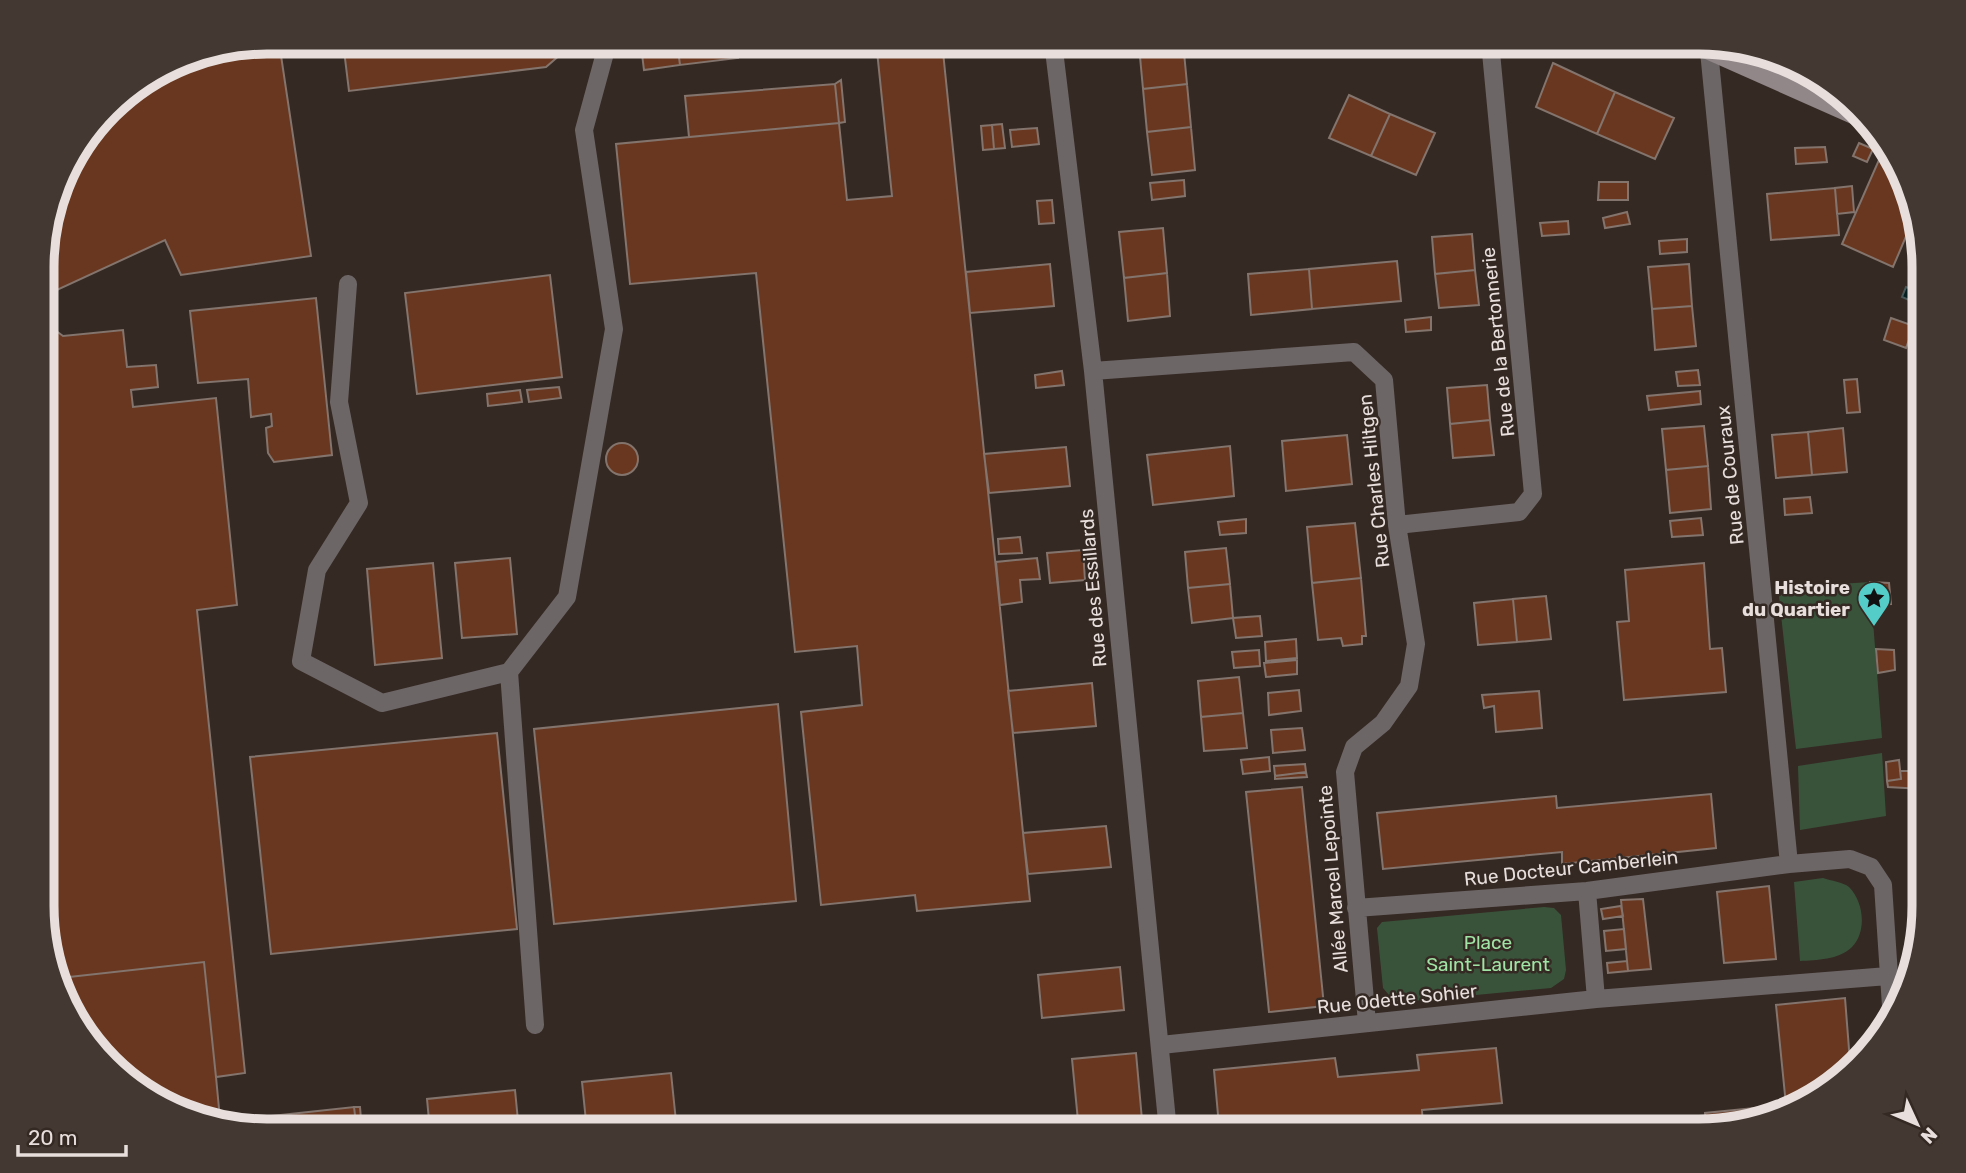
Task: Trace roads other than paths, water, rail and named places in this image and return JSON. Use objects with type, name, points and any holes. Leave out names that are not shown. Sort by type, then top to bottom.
[{"type":"street","points":[[348,284],[340,402],[359,503],[317,570],[301,661],[382,703],[509,671],[567,597],[614,329],[584,130],[605,54]]},
{"type":"street","name":"Rue des Essillards","points":[[1054,54],[1093,371],[1167,1118]]},
{"type":"street","name":"Rue de la Bertonnerie","points":[[1397,525],[1519,512],[1533,494],[1491,54]]},
{"type":"street","name":"Rue de Couraux","points":[[1709,55],[1789,864]]},
{"type":"street","points":[[1719,55],[1842,110]]},
{"type":"street","name":"Rue Charles Hiltgen","points":[[1093,371],[1354,352],[1384,380],[1397,525],[1416,644],[1409,686],[1383,723],[1354,747],[1345,772]]},
{"type":"street","points":[[509,671],[535,1025]]},
{"type":"street","name":"Allée Marcel Lepointe","points":[[1345,772],[1367,1023]]},
{"type":"street","points":[[1789,864],[1850,859],[1871,867],[1882,885],[1890,999]]},
{"type":"street","name":"Rue Docteur Camberlein","points":[[1356,908],[1587,891],[1789,864]]},
{"type":"street","points":[[1587,891],[1596,999]]},
{"type":"street","name":"Rue Odette Sohier","points":[[1161,1045],[1596,999],[1888,976]]},
{"type":"water","points":[[1906,287],[1911,289],[1911,301],[1902,297]]},
{"type":"place","name":"Histoire du Quartier","points":[[1874,628]]},
{"type":"park label","name":"Place Saint-Laurent","points":[[1488,953]]}]
